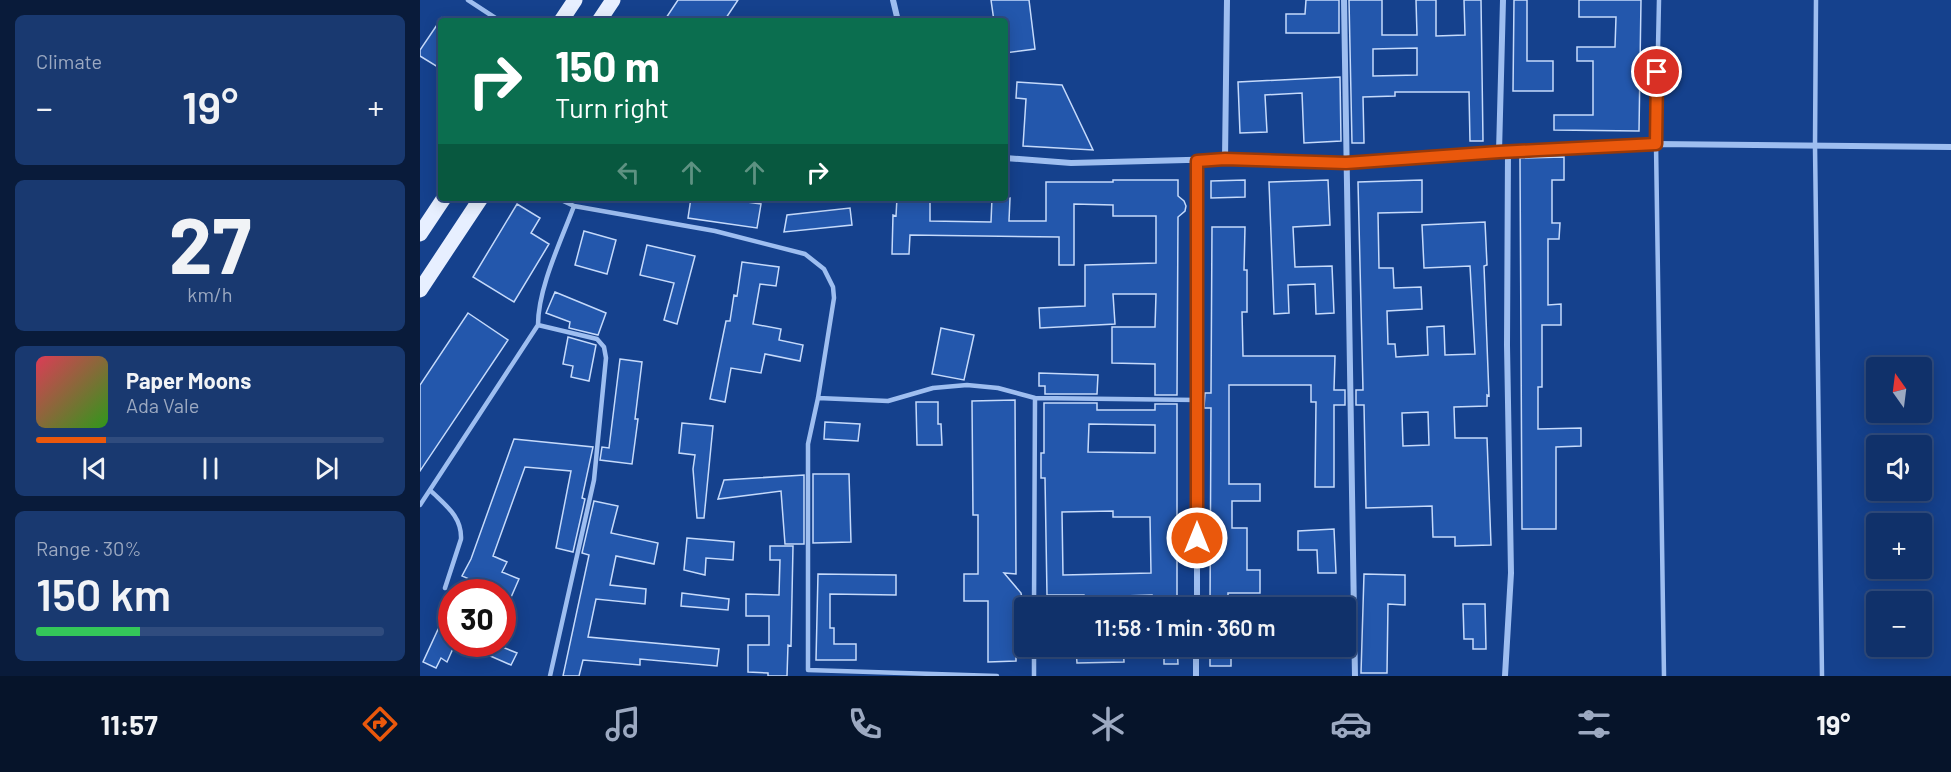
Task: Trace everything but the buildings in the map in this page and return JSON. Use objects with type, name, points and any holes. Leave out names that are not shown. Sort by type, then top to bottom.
[{"type":"main road","points":[[563,18],[575,0]]},
{"type":"main road","points":[[601,18],[613,0]]},
{"type":"main road","points":[[420,234],[442,201]]},
{"type":"main road","points":[[420,290],[479,201]]},
{"type":"street","points":[[893,0],[897,18]]},
{"type":"street","points":[[1225,159],[1227,0]]},
{"type":"street","points":[[1344,0],[1355,676]]},
{"type":"street","points":[[1499,152],[1503,0]]},
{"type":"street","points":[[1008,158],[1071,163],[1225,159],[1346,163],[1509,151],[1656,144],[1951,147]]},
{"type":"street","points":[[1505,676],[1511,573],[1507,345],[1509,151]]},
{"type":"street","points":[[1197,161],[1197,597]]},
{"type":"street","points":[[1196,657],[1196,676]]},
{"type":"lane","points":[[468,0],[495,18]]},
{"type":"lane","points":[[1659,0],[1656,144],[1664,676]]},
{"type":"lane","points":[[1816,0],[1815,146],[1822,676]]},
{"type":"lane","points":[[563,201],[574,206],[715,231],[805,254],[824,268],[833,287],[834,298],[808,444],[808,673],[997,676]]},
{"type":"lane","points":[[420,505],[538,325],[539,307],[544,290],[574,206]]},
{"type":"lane","points":[[538,325],[597,339],[604,347],[606,358],[594,480],[550,676]]},
{"type":"lane","points":[[818,398],[888,401],[933,388],[967,385],[998,388],[1035,398],[1198,400]]},
{"type":"lane","points":[[1034,597],[1035,398]]},
{"type":"lane","points":[[430,490],[453,512],[462,531],[448,579]]},
{"type":"lane","points":[[1034,657],[1034,676]]},
{"type":"route","points":[[1197,538],[1197,161],[1225,159],[1346,163],[1656,144],[1657,72]]}]
